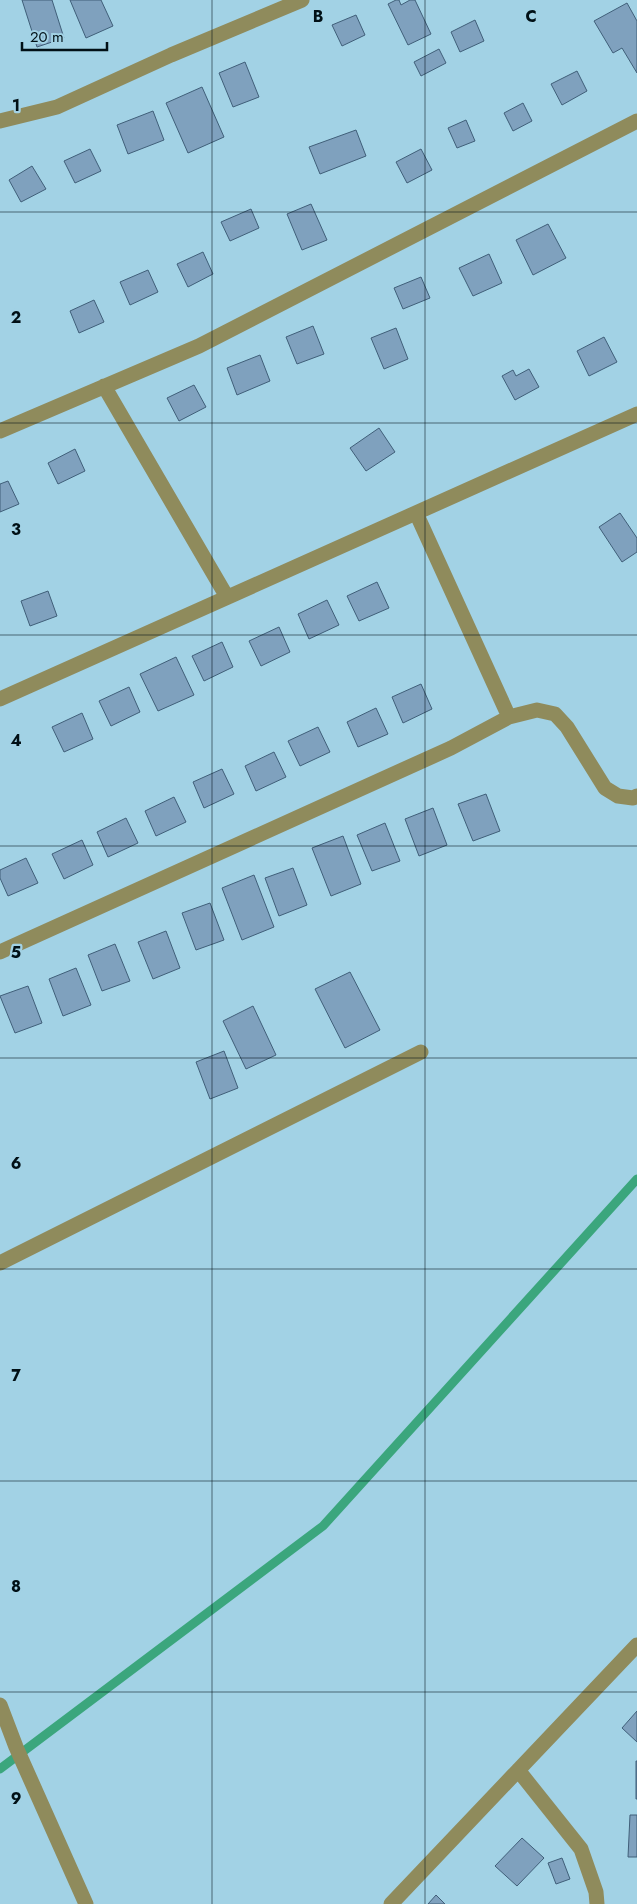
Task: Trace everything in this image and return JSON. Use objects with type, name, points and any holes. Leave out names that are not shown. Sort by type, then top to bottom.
[{"type":"street","points":[[0,121],[58,107],[171,55],[302,0]]},
{"type":"street","points":[[0,431],[199,346],[637,121]]},
{"type":"street","points":[[104,386],[227,597]]},
{"type":"street","points":[[0,699],[416,515],[637,414]]},
{"type":"street","points":[[416,515],[509,717]]},
{"type":"street","points":[[0,952],[450,748],[509,717],[537,710],[555,714],[567,727],[604,788],[618,796],[633,798],[637,796]]},
{"type":"street","points":[[0,1263],[421,1052]]},
{"type":"street","points":[[392,1904],[637,1645]]},
{"type":"street","points":[[0,1705],[16,1747],[86,1904]]},
{"type":"street","points":[[518,1770],[581,1849],[596,1892],[597,1904]]},
{"type":"building","points":[[22,0],[52,0],[64,38],[37,47]]},
{"type":"building","points":[[70,0],[101,0],[113,26],[86,38]]},
{"type":"building","points":[[399,0],[401,5],[410,0],[415,0],[431,34],[408,45],[388,4]]},
{"type":"building","points":[[627,3],[637,21],[637,73],[622,48],[613,53],[594,21]]},
{"type":"building","points":[[356,15],[365,35],[342,46],[332,25]]},
{"type":"building","points":[[475,20],[484,41],[460,52],[451,32]]},
{"type":"building","points":[[439,49],[446,63],[421,76],[414,62]]},
{"type":"building","points":[[245,62],[259,97],[233,107],[219,73]]},
{"type":"building","points":[[577,71],[587,91],[562,105],[551,84]]},
{"type":"building","points":[[202,87],[224,137],[188,153],[166,103]]},
{"type":"building","points":[[523,103],[532,121],[513,131],[504,113]]},
{"type":"building","points":[[153,111],[164,140],[128,154],[117,125]]},
{"type":"building","points":[[466,120],[475,141],[457,148],[448,128]]},
{"type":"building","points":[[356,130],[366,156],[320,174],[309,147]]},
{"type":"building","points":[[90,149],[101,171],[75,183],[64,161]]},
{"type":"building","points":[[421,149],[432,170],[407,183],[396,162]]},
{"type":"building","points":[[32,166],[46,189],[21,202],[9,180]]},
{"type":"building","points":[[311,204],[327,240],[302,250],[287,214]]},
{"type":"building","points":[[251,209],[259,228],[230,241],[221,222]]},
{"type":"building","points":[[548,224],[566,258],[533,275],[516,240]]},
{"type":"building","points":[[203,252],[213,274],[188,287],[177,264]]},
{"type":"building","points":[[489,254],[502,283],[473,296],[459,268]]},
{"type":"building","points":[[148,270],[158,292],[130,305],[120,282]]},
{"type":"building","points":[[421,277],[430,298],[403,309],[394,288]]},
{"type":"building","points":[[94,300],[104,322],[79,333],[70,311]]},
{"type":"building","points":[[313,326],[324,354],[297,364],[286,337]]},
{"type":"building","points":[[396,328],[408,359],[384,369],[371,338]]},
{"type":"building","points":[[604,337],[617,362],[589,376],[577,351]]},
{"type":"building","points":[[260,355],[270,381],[237,395],[227,368]]},
{"type":"building","points":[[529,369],[539,387],[515,400],[502,376],[513,370],[516,376]]},
{"type":"building","points":[[194,385],[206,407],[179,421],[167,398]]},
{"type":"building","points":[[379,428],[395,452],[366,471],[350,448]]},
{"type":"building","points":[[75,449],[85,471],[58,484],[48,463]]},
{"type":"building","points":[[8,481],[19,504],[0,512],[0,484]]},
{"type":"building","points":[[620,513],[637,538],[637,552],[622,562],[599,527]]},
{"type":"building","points":[[377,582],[389,608],[359,621],[347,596]]},
{"type":"building","points":[[48,591],[57,616],[30,626],[21,601]]},
{"type":"building","points":[[327,600],[339,625],[309,639],[298,614]]},
{"type":"building","points":[[279,627],[290,652],[261,666],[249,641]]},
{"type":"building","points":[[222,642],[233,667],[204,681],[192,656]]},
{"type":"building","points":[[176,657],[194,695],[158,711],[140,674]]},
{"type":"building","points":[[421,684],[432,709],[403,723],[392,697]]},
{"type":"building","points":[[129,687],[140,712],[111,726],[99,701]]},
{"type":"building","points":[[376,708],[388,734],[358,747],[347,722]]},
{"type":"building","points":[[82,713],[93,739],[64,752],[52,727]]},
{"type":"building","points":[[318,727],[330,752],[300,766],[288,741]]},
{"type":"building","points":[[274,752],[286,777],[256,791],[245,766]]},
{"type":"building","points":[[222,769],[234,794],[204,808],[193,782]]},
{"type":"building","points":[[486,794],[500,831],[473,841],[458,804]]},
{"type":"building","points":[[174,797],[186,822],[156,836],[145,811]]},
{"type":"building","points":[[433,808],[447,845],[419,856],[405,819]]},
{"type":"building","points":[[126,818],[138,843],[108,857],[97,832]]},
{"type":"building","points":[[385,823],[400,861],[372,871],[357,835]]},
{"type":"building","points":[[343,836],[361,884],[331,896],[312,848]]},
{"type":"building","points":[[82,840],[93,865],[64,879],[52,854]]},
{"type":"building","points":[[26,858],[38,883],[8,896],[0,878],[0,870]]},
{"type":"building","points":[[293,868],[307,905],[279,916],[265,878]]},
{"type":"building","points":[[254,875],[274,927],[242,940],[222,888]]},
{"type":"building","points":[[210,903],[224,940],[196,950],[182,913]]},
{"type":"building","points":[[166,931],[180,968],[153,979],[138,942]]},
{"type":"building","points":[[115,944],[130,981],[102,991],[88,955]]},
{"type":"building","points":[[76,968],[91,1005],[63,1016],[49,979]]},
{"type":"building","points":[[350,972],[380,1030],[345,1048],[315,989]]},
{"type":"building","points":[[28,986],[42,1023],[15,1033],[0,996]]},
{"type":"building","points":[[253,1006],[276,1055],[246,1069],[223,1021]]},
{"type":"building","points":[[224,1051],[238,1088],[210,1099],[196,1062]]},
{"type":"building","points":[[637,1711],[637,1742],[622,1728]]},
{"type":"building","points":[[637,1761],[637,1799],[636,1799]]},
{"type":"building","points":[[630,1815],[637,1815],[637,1857],[628,1857]]},
{"type":"building","points":[[522,1838],[544,1858],[517,1886],[495,1866]]},
{"type":"building","points":[[562,1858],[570,1879],[556,1884],[548,1863]]},
{"type":"building","points":[[436,1895],[445,1904],[428,1904]]},
{"type":"waterway","points":[[0,1769],[323,1526],[637,1179]]}]
